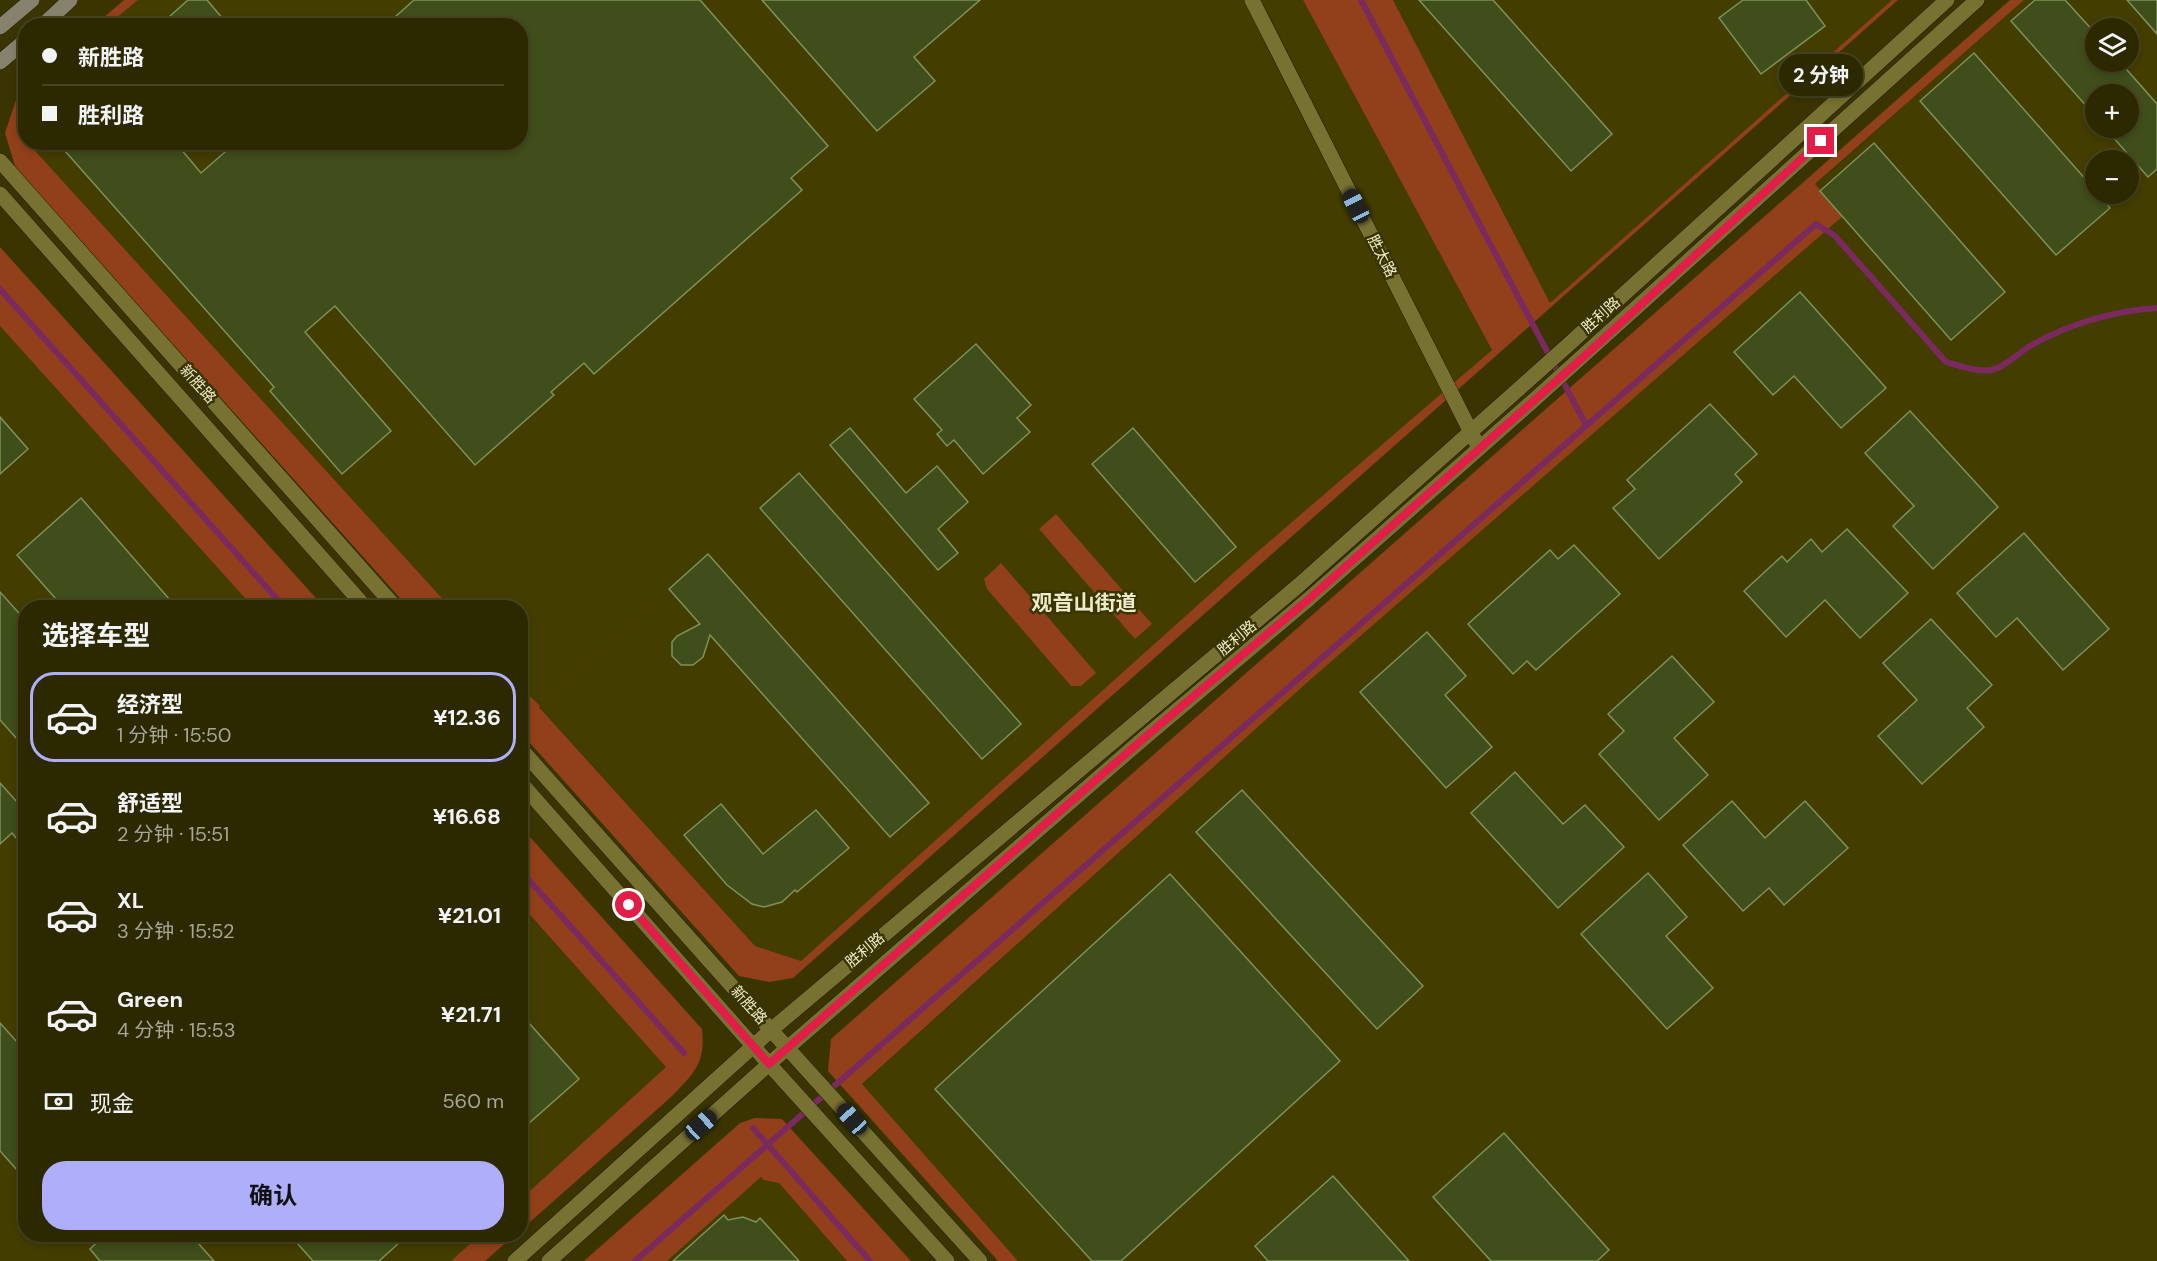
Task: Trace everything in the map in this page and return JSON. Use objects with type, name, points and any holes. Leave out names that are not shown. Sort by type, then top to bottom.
[{"type":"main road","points":[[0,27],[32,0]]},
{"type":"main road","points":[[51,18],[70,0]]},
{"type":"main road","points":[[0,62],[18,47]]},
{"type":"street","name":"胜太路","points":[[1252,0],[1479,448]]},
{"type":"street","name":"胜利路","points":[[515,1261],[753,1045],[1299,585],[1568,345],[1947,0]]},
{"type":"street","name":"胜利路","points":[[549,1261],[769,1064],[1143,739],[1319,590],[1580,360],[1977,0]]},
{"type":"street","name":"新胜路","points":[[0,161],[389,600]]},
{"type":"street","name":"新胜路","points":[[0,194],[359,600]]},
{"type":"street","name":"新胜路","points":[[528,757],[980,1261]]},
{"type":"street","name":"新胜路","points":[[528,791],[947,1261]]},
{"type":"shaded area","points":[[124,0],[138,0],[116,18],[103,18]]},
{"type":"shaded area","points":[[138,0],[1303,0],[1492,350],[1249,559],[801,961],[755,946],[528,694],[528,600],[444,600],[34,150],[528,150],[528,18],[116,18]]},
{"type":"shaded area","points":[[1303,0],[1393,0],[1550,303],[1892,0],[1898,0],[793,978],[769,982],[739,976],[528,741],[528,694],[540,706],[851,426],[539,707],[755,946],[801,961],[1249,559],[1492,350]]},
{"type":"shaded area","points":[[1393,0],[1892,0],[1550,303]]},
{"type":"shaded area","points":[[2010,0],[2024,0],[1815,184],[1843,216],[1310,680],[862,1084],[1018,1261],[998,1261],[828,1071],[831,1039]]},
{"type":"shaded area","points":[[2024,0],[2157,0],[2157,1261],[1018,1261],[862,1085],[1310,680],[1843,216],[1815,185]]},
{"type":"shaded area","points":[[18,94],[18,150],[34,150],[444,600],[402,600],[16,169],[5,133]]},
{"type":"shaded area","points":[[0,247],[318,600],[247,600],[0,326]]},
{"type":"shaded area","points":[[0,326],[247,600],[18,600],[18,1242],[473,1242],[451,1261],[0,1261]]},
{"type":"shaded area","points":[[1056,514],[1152,624],[1135,639],[1039,529]]},
{"type":"shaded area","points":[[1001,563],[1096,673],[1081,686],[1071,686],[987,589],[984,579]]},
{"type":"shaded area","points":[[528,835],[702,1029],[703,1041],[700,1060],[696,1068],[678,1090],[528,1224],[528,1193],[666,1067],[528,913]]},
{"type":"shaded area","points":[[528,914],[667,1067],[528,1193]]},
{"type":"shaded area","points":[[755,1118],[782,1119],[911,1261],[847,1261],[779,1183],[763,1180],[761,1177],[667,1261],[584,1261],[740,1123]]},
{"type":"shaded area","points":[[761,1177],[763,1180],[779,1183],[847,1261],[667,1261]]},
{"type":"shaded area","points":[[472,1242],[507,1242],[485,1261],[451,1261]]},
{"type":"building","points":[[188,0],[207,0],[222,18],[168,18]]},
{"type":"building","points":[[414,0],[700,0],[828,146],[791,178],[802,190],[594,374],[584,363],[551,392],[554,395],[475,465],[335,306],[305,332],[391,431],[342,474],[270,391],[274,387],[64,150],[182,150],[201,173],[225,152],[223,150],[528,150],[528,18],[394,18]]},
{"type":"building","points":[[762,0],[980,0],[914,57],[935,81],[877,131]]},
{"type":"building","points":[[1419,0],[1493,0],[1612,134],[1571,171]]},
{"type":"building","points":[[1743,0],[1806,0],[1825,26],[1761,74],[1719,18]]},
{"type":"building","points":[[2035,0],[2065,0],[2085,22],[2085,72],[2129,72],[2157,104],[2157,169],[2148,177],[2139,167],[2139,150],[2124,150],[2114,138],[2139,138],[2139,84],[2085,84],[2085,105],[2011,21]]},
{"type":"building","points":[[2127,0],[2157,0],[2157,34]]},
{"type":"building","points":[[1974,53],[2085,179],[2085,204],[2107,204],[2110,208],[2056,255],[1920,101]]},
{"type":"building","points":[[1874,143],[2005,292],[1951,340],[1820,191]]},
{"type":"building","points":[[1800,292],[1886,388],[1841,428],[1794,376],[1773,395],[1734,352]]},
{"type":"building","points":[[976,344],[1031,405],[1017,418],[1030,432],[983,474],[954,440],[947,446],[937,434],[942,430],[914,399]]},
{"type":"building","points":[[1710,404],[1757,454],[1735,474],[1742,482],[1659,559],[1613,508],[1635,489],[1627,480]]},
{"type":"building","points":[[1910,411],[1998,507],[1933,569],[1893,526],[1914,506],[1865,453]]},
{"type":"building","points":[[0,417],[28,449],[0,474]]},
{"type":"building","points":[[850,428],[906,493],[937,466],[968,502],[938,529],[958,553],[938,570],[830,445]]},
{"type":"building","points":[[1133,428],[1236,547],[1195,582],[1092,464]]},
{"type":"building","points":[[799,473],[1021,724],[982,759],[760,508]]},
{"type":"building","points":[[81,498],[170,600],[57,600],[17,555]]},
{"type":"building","points":[[1847,529],[1908,593],[1860,638],[1825,600],[1786,637],[1744,591],[1782,556],[1787,562],[1811,539],[1822,552]]},
{"type":"building","points":[[2024,533],[2109,629],[2063,670],[2017,618],[1996,637],[1957,593]]},
{"type":"building","points":[[1574,545],[1620,594],[1536,670],[1527,661],[1513,674],[1468,624],[1550,550],[1558,559]]},
{"type":"building","points":[[708,554],[929,803],[890,837],[710,635],[703,657],[693,665],[681,665],[672,656],[672,642],[677,636],[700,624],[669,589]]},
{"type":"building","points":[[0,592],[18,612],[18,740],[0,720]]},
{"type":"building","points":[[1931,619],[1992,685],[1967,708],[1984,727],[1922,784],[1878,736],[1917,700],[1883,663]]},
{"type":"building","points":[[1427,632],[1466,676],[1445,695],[1492,747],[1446,788],[1360,692]]},
{"type":"building","points":[[1672,656],[1714,702],[1674,738],[1708,775],[1659,820],[1599,754],[1624,731],[1608,714]]},
{"type":"building","points":[[1515,772],[1563,824],[1585,805],[1624,847],[1558,908],[1471,813]]},
{"type":"building","points":[[0,783],[18,803],[18,838],[12,833],[0,844]]},
{"type":"building","points":[[1242,790],[1423,986],[1377,1029],[1196,832]]},
{"type":"building","points":[[1732,801],[1765,838],[1805,801],[1848,848],[1784,905],[1769,888],[1743,911],[1683,845]]},
{"type":"building","points":[[721,804],[763,854],[816,810],[849,848],[782,902],[764,907],[752,904],[727,885],[684,835]]},
{"type":"building","points":[[1648,873],[1687,917],[1666,936],[1713,988],[1667,1029],[1581,934]]},
{"type":"building","points":[[1170,874],[1340,1061],[1121,1261],[1092,1261],[935,1089]]},
{"type":"building","points":[[528,1022],[579,1079],[528,1124]]},
{"type":"building","points":[[0,1023],[18,1043],[18,1171],[0,1151]]},
{"type":"building","points":[[1504,1133],[1609,1250],[1597,1261],[1491,1261],[1433,1197]]},
{"type":"building","points":[[1333,1176],[1409,1261],[1268,1261],[1255,1246]]},
{"type":"building","points":[[724,1215],[728,1220],[743,1217],[756,1222],[760,1218],[799,1261],[673,1261]]},
{"type":"building","points":[[97,1242],[197,1242],[214,1261],[100,1261],[90,1249]]},
{"type":"building","points":[[296,1242],[399,1243],[379,1261],[313,1261]]},
{"type":"waterway","points":[[1361,0],[1586,425]]},
{"type":"waterway","points":[[635,1261],[1816,224],[1835,236],[1946,362],[1968,368],[1995,369],[2006,364],[2030,346],[2075,325],[2124,312],[2157,308]]},
{"type":"waterway","points":[[0,289],[278,600]]},
{"type":"waterway","points":[[528,879],[684,1053]]},
{"type":"waterway","points":[[753,1128],[870,1261]]},
{"type":"district","name":"观音山街道","points":[[1084,603]]},
{"type":"route","points":[[629,905],[769,1064],[1143,739],[1310,598],[1580,360],[1821,141]]}]
